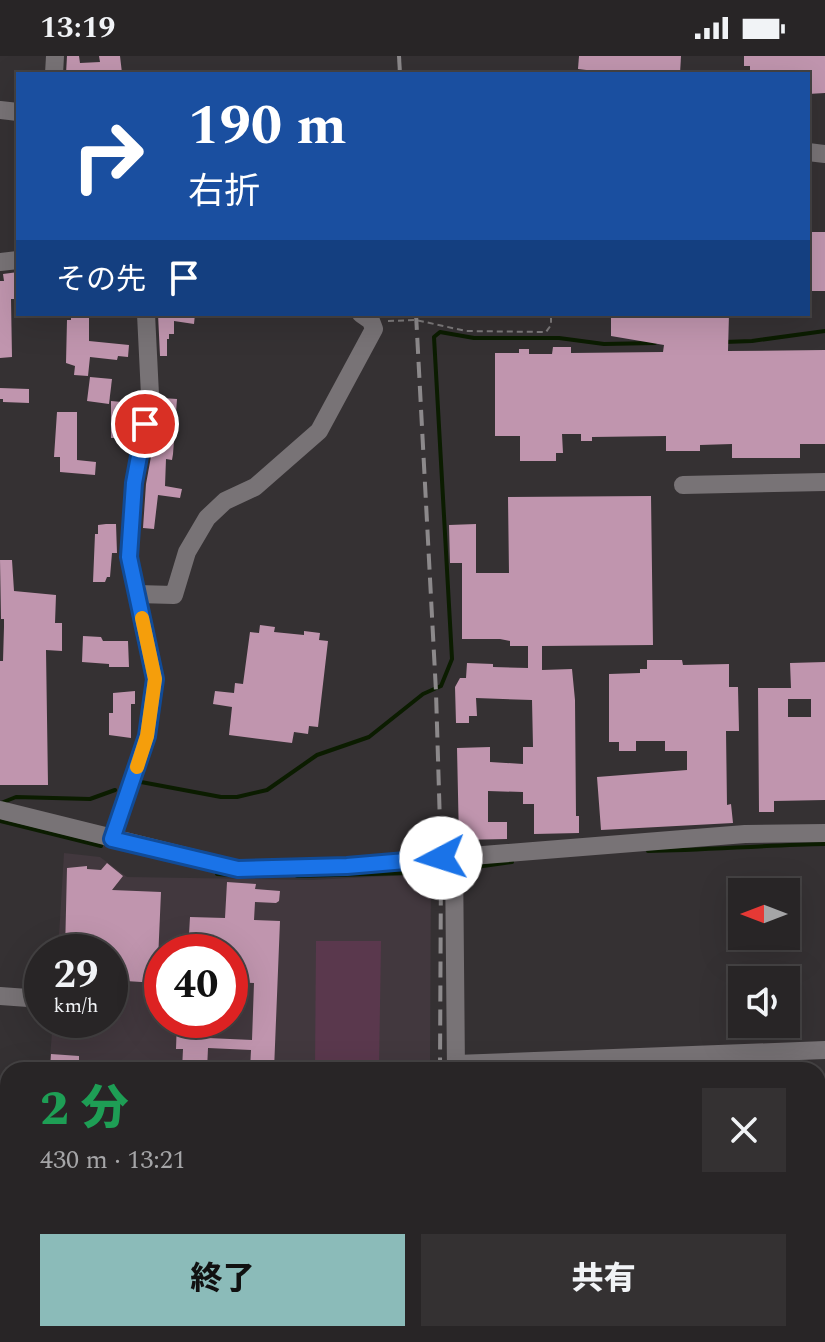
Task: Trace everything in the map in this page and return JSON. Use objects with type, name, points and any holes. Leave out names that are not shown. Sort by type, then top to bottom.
[{"type":"street","points":[[112,839],[147,736],[155,679],[129,557],[134,483],[150,395],[146,316]]},
{"type":"street","points":[[137,594],[174,595],[187,552],[207,518],[225,501],[255,487],[319,431],[374,329],[366,317]]},
{"type":"street","points":[[683,485],[825,482]]},
{"type":"street","points":[[0,810],[238,869],[347,866],[745,834],[825,833]]},
{"type":"street","points":[[454,856],[456,1062]]},
{"type":"street","points":[[0,996],[24,998]]},
{"type":"street","points":[[565,1062],[825,1050]]},
{"type":"path","points":[[366,317],[416,320],[466,331],[546,332],[551,325],[551,316]]},
{"type":"shaded area","points":[[64,853],[100,857],[127,877],[311,880],[431,874],[430,1062],[50,1062],[52,1038],[128,1038],[128,934],[59,934]]},
{"type":"shaded area","points":[[316,941],[381,941],[379,1062],[315,1062]]},
{"type":"building","points":[[67,56],[79,56],[80,63],[100,62],[99,56],[120,56],[122,72],[66,72]]},
{"type":"building","points":[[579,56],[681,56],[680,72],[578,69]]},
{"type":"building","points":[[744,56],[825,56],[825,93],[810,94],[810,72],[750,72],[750,66],[744,66]]},
{"type":"building","points":[[810,232],[825,232],[825,291],[810,291]]},
{"type":"building","points":[[16,272],[16,289],[14,299],[11,299],[12,357],[0,358],[0,281],[4,281],[3,274]]},
{"type":"building","points":[[71,316],[89,316],[89,341],[129,345],[128,357],[118,356],[117,360],[90,357],[88,376],[74,375],[75,366],[66,363],[67,320],[71,320]]},
{"type":"building","points":[[158,316],[195,316],[194,324],[174,321],[174,334],[169,334],[167,339],[167,356],[160,356]]},
{"type":"building","points":[[611,316],[729,316],[728,351],[825,350],[825,444],[800,444],[800,458],[732,458],[732,444],[700,445],[700,451],[666,451],[666,436],[592,437],[592,441],[581,441],[581,434],[562,434],[563,453],[556,453],[556,461],[520,461],[520,436],[495,436],[495,353],[519,353],[519,349],[529,349],[529,354],[552,354],[553,347],[571,347],[571,353],[663,352],[664,345],[611,336]]},
{"type":"building","points":[[90,377],[112,379],[109,404],[87,401]]},
{"type":"building","points":[[0,388],[29,389],[29,403],[3,402]]},
{"type":"building","points":[[162,398],[177,399],[173,454],[172,460],[166,459],[165,486],[182,489],[180,498],[158,495],[154,529],[143,528],[146,484],[156,429],[160,429]]},
{"type":"building","points":[[111,401],[127,405],[128,421],[133,421],[130,438],[111,438]]},
{"type":"building","points":[[57,412],[77,412],[77,460],[96,462],[95,475],[60,472],[60,457],[54,457]]},
{"type":"building","points":[[651,496],[653,645],[542,646],[542,670],[572,669],[579,833],[534,834],[534,804],[523,804],[523,792],[488,791],[488,822],[507,822],[507,839],[459,840],[457,748],[490,747],[490,762],[523,764],[523,747],[533,747],[532,700],[476,698],[477,716],[469,716],[469,723],[456,723],[455,687],[460,678],[466,678],[467,663],[528,668],[528,646],[510,646],[510,641],[500,639],[462,639],[462,563],[450,563],[449,525],[476,524],[476,573],[509,573],[508,497]]},
{"type":"building","points":[[116,524],[117,553],[112,553],[110,577],[105,582],[93,582],[98,525]]},
{"type":"building","points":[[0,560],[12,560],[14,591],[56,595],[55,623],[62,623],[62,651],[46,650],[48,785],[0,785],[0,661],[3,661],[4,619],[1,619]]},
{"type":"building","points":[[260,625],[275,627],[274,632],[320,633],[319,640],[328,641],[318,727],[309,726],[308,734],[294,732],[292,743],[229,735],[232,707],[213,704],[215,691],[234,693],[235,683],[243,684],[250,632],[259,633]]},
{"type":"building","points":[[83,636],[101,637],[103,641],[128,641],[129,667],[82,662]]},
{"type":"building","points":[[647,660],[682,660],[683,665],[729,664],[729,687],[738,687],[739,731],[726,731],[727,805],[731,804],[733,823],[601,830],[597,777],[687,770],[687,751],[665,751],[665,741],[636,741],[636,751],[619,751],[619,742],[609,742],[609,674],[640,673],[640,669],[647,669]]},
{"type":"building","points":[[825,662],[825,800],[774,801],[774,812],[759,812],[758,688],[791,688],[790,663]],"holes":[[[788,699],[811,699],[811,717],[788,717]]]},
{"type":"building","points":[[135,691],[135,704],[131,704],[131,738],[109,735],[113,693]]},
{"type":"building","points":[[107,863],[123,876],[112,890],[161,892],[159,934],[144,934],[144,982],[128,981],[128,934],[65,934],[67,868],[87,866],[87,869],[101,870]]},
{"type":"building","points":[[227,882],[256,884],[255,889],[280,891],[276,903],[255,902],[254,920],[280,921],[274,1062],[250,1062],[251,1050],[208,1048],[207,1062],[182,1062],[183,1049],[176,1049],[176,1038],[252,1040],[254,983],[248,983],[248,934],[189,934],[190,917],[225,918]]},
{"type":"building","points":[[51,1054],[79,1056],[79,1062],[50,1062]]},
{"type":"waterway","points":[[724,342],[825,331]]},
{"type":"waterway","points":[[141,782],[221,797],[237,797],[267,790],[317,755],[369,737],[423,694],[441,686],[452,659],[434,337],[440,332],[474,338],[559,338],[604,344],[655,343]]},
{"type":"waterway","points":[[1,803],[16,797],[90,799],[115,790]]},
{"type":"waterway","points":[[0,821],[101,846]]},
{"type":"waterway","points":[[648,851],[825,844]]},
{"type":"waterway","points":[[462,869],[512,862]]},
{"type":"waterway","points":[[297,876],[446,872]]},
{"type":"waterway","points":[[217,874],[232,875]]},
{"type":"railway","points":[[399,56],[400,72]]},
{"type":"railway","points":[[416,316],[436,692],[441,858],[440,1062]]},
{"type":"slow traffic","points":[[137,767],[147,736],[155,679],[142,618]]},
{"type":"route","points":[[145,424],[134,483],[129,557],[155,679],[147,736],[112,839],[238,869],[347,866],[441,858]]}]
